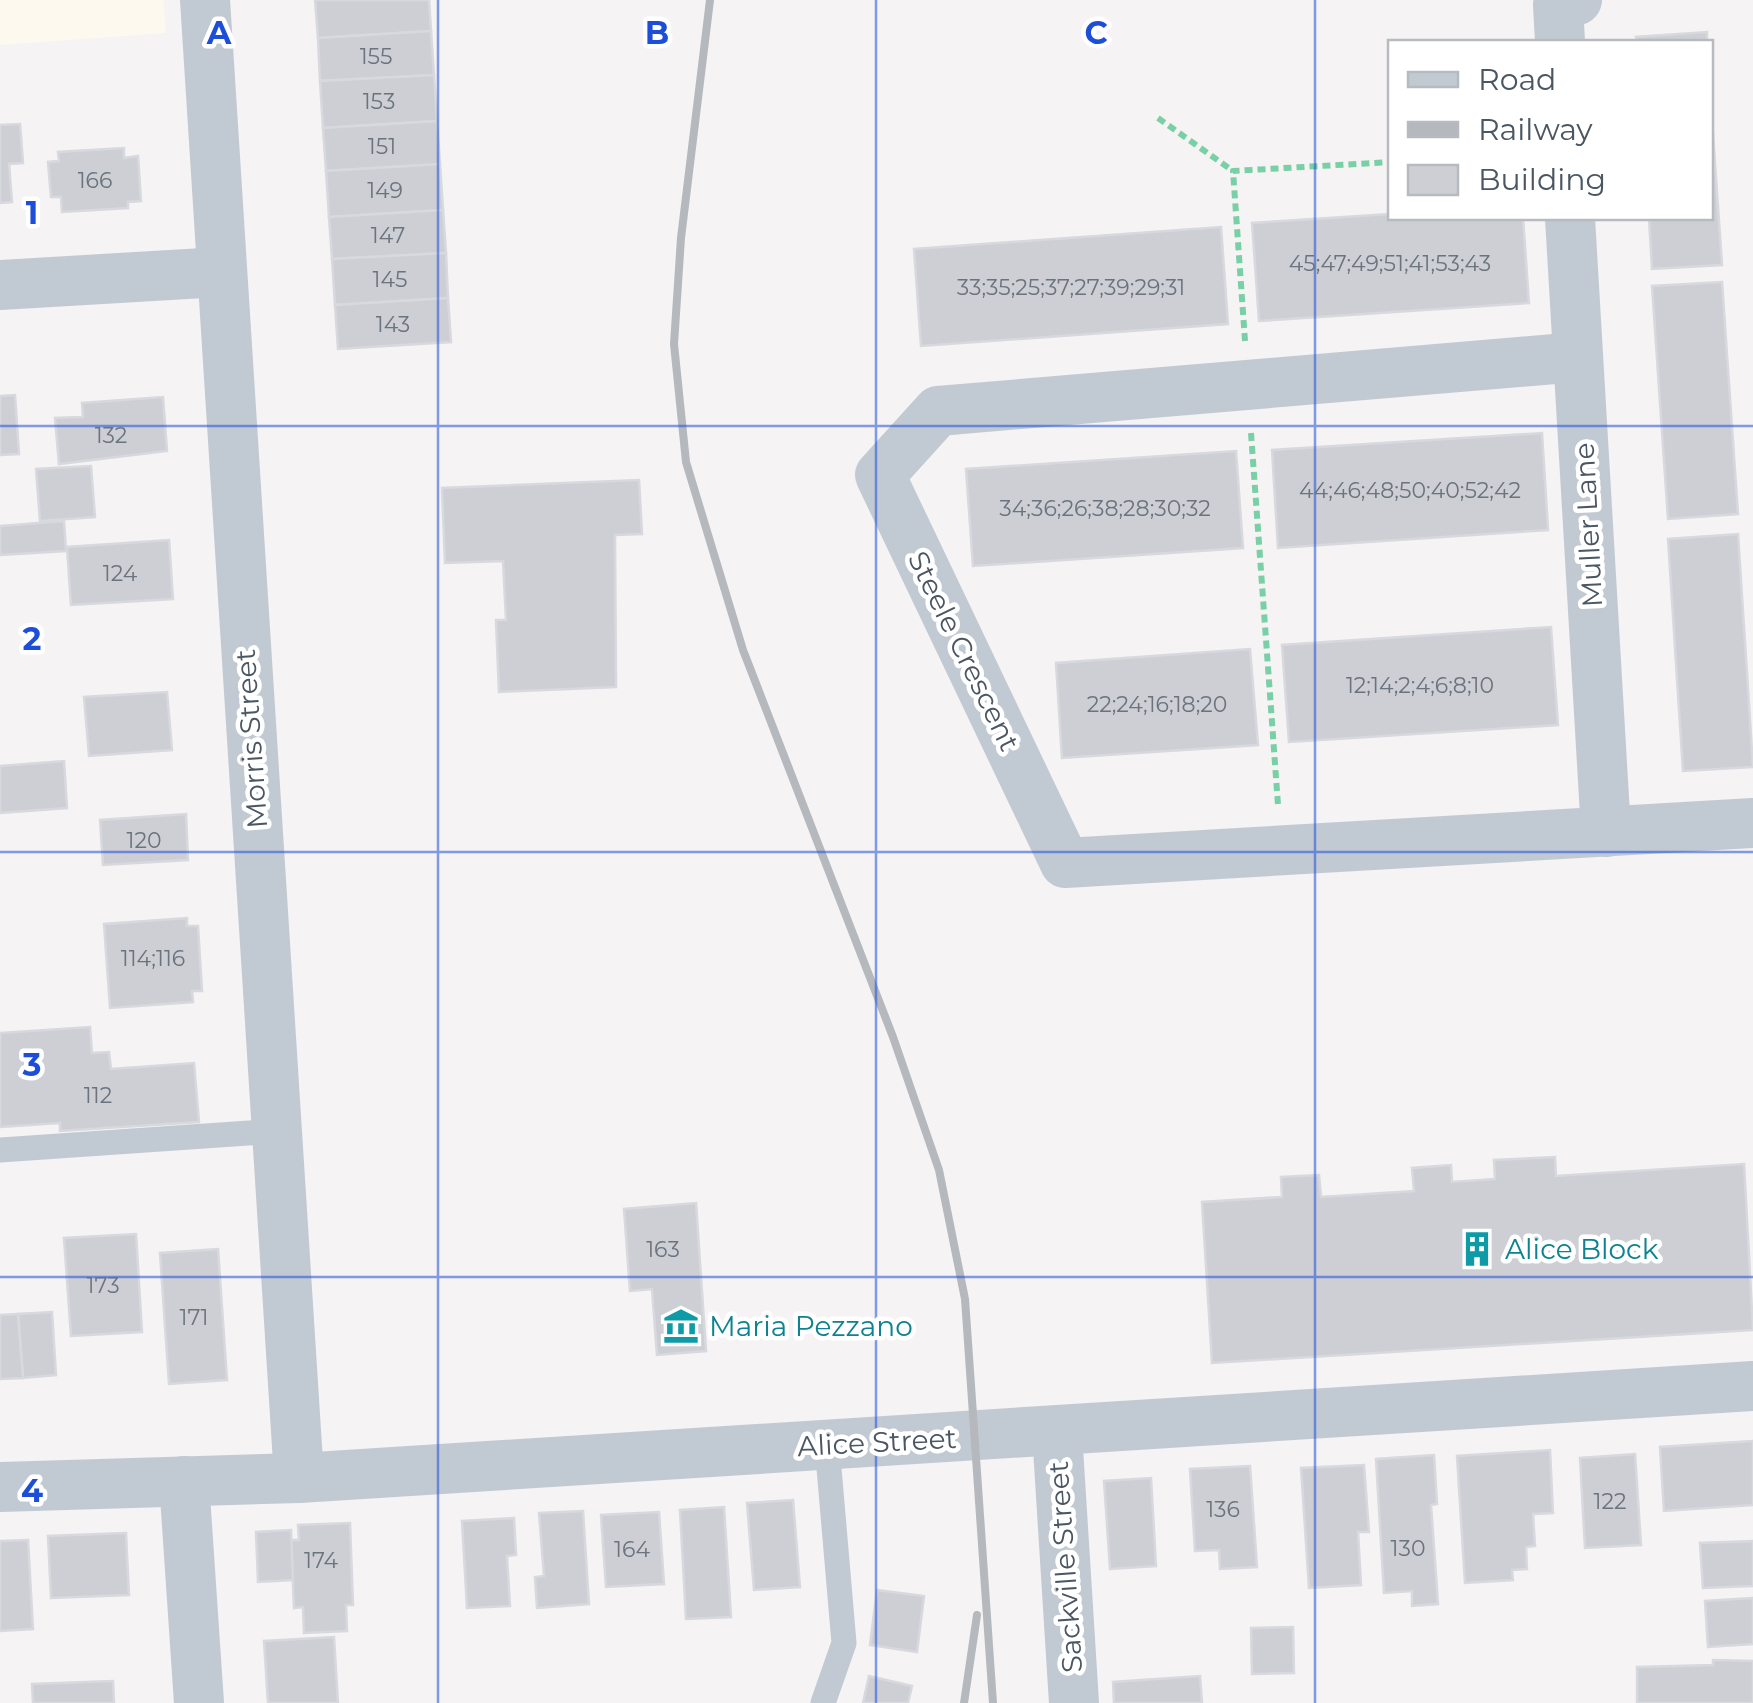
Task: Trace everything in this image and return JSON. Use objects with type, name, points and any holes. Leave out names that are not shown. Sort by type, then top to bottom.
[{"type":"street","name":"Morris Street","points":[[205,0],[299,1478]]},
{"type":"street","points":[[1560,40],[1558,4],[1577,0]]},
{"type":"street","name":"Muller Lane","points":[[1570,220],[1606,832]]},
{"type":"street","points":[[0,285],[222,272]]},
{"type":"street","name":"Steele Crescent","points":[[1578,357],[938,411],[880,475],[1066,863],[1753,823]]},
{"type":"street","name":"Alice Street","points":[[0,1487],[299,1478],[1753,1386]]},
{"type":"street","name":"Sackville Street","points":[[1056,1432],[1074,1703]]},
{"type":"street","points":[[184,1481],[199,1703]]},
{"type":"lane","points":[[0,1150],[277,1132]]},
{"type":"lane","points":[[824,1703],[844,1643],[826,1445]]},
{"type":"path","points":[[1158,118],[1233,171],[1388,162]]},
{"type":"path","points":[[1233,171],[1281,851]]},
{"type":"shaded area","points":[[0,0],[163,0],[166,33],[0,45]]},
{"type":"building","points":[[315,0],[429,0],[431,31],[318,38]]},
{"type":"building","points":[[431,31],[434,75],[320,81],[318,38]]},
{"type":"building","points":[[1707,32],[1707,40],[1636,37]]},
{"type":"building","points":[[434,75],[437,121],[323,128],[320,81]]},
{"type":"building","points":[[437,121],[440,164],[326,171],[323,128]]},
{"type":"building","points":[[20,124],[23,163],[9,164],[12,202],[0,203],[0,125]]},
{"type":"building","points":[[1713,134],[1722,265],[1652,269],[1649,220],[1713,220]]},
{"type":"building","points":[[124,148],[124,158],[138,156],[141,201],[128,202],[128,208],[62,212],[61,197],[51,197],[48,162],[59,161],[58,152]]},
{"type":"building","points":[[440,164],[443,210],[329,217],[326,171]]},
{"type":"building","points":[[443,210],[446,253],[332,259],[329,217]]},
{"type":"building","points":[[1388,214],[1388,220],[1523,220],[1529,303],[1259,321],[1252,223]]},
{"type":"building","points":[[1221,227],[1228,324],[921,346],[914,249]]},
{"type":"building","points":[[446,253],[448,298],[335,305],[332,259]]},
{"type":"building","points":[[1722,282],[1738,514],[1668,519],[1652,286]]},
{"type":"building","points":[[448,298],[451,342],[338,349],[335,305]]},
{"type":"building","points":[[15,395],[19,454],[0,455],[0,396]]},
{"type":"building","points":[[163,397],[167,451],[59,464],[55,418],[83,417],[82,403]]},
{"type":"building","points":[[1542,433],[1548,530],[1278,548],[1272,450]]},
{"type":"building","points":[[1236,451],[1243,548],[973,566],[966,469]]},
{"type":"building","points":[[91,466],[95,517],[40,521],[36,469]]},
{"type":"building","points":[[639,480],[642,534],[615,535],[616,687],[499,692],[496,620],[506,620],[503,561],[445,563],[442,488]]},
{"type":"building","points":[[64,521],[66,551],[0,555],[0,526]]},
{"type":"building","points":[[1738,534],[1753,767],[1683,771],[1668,539]]},
{"type":"building","points":[[169,540],[173,599],[71,605],[67,547]]},
{"type":"building","points":[[1551,627],[1558,725],[1289,742],[1282,645]]},
{"type":"building","points":[[1250,649],[1258,745],[1062,758],[1056,663]]},
{"type":"building","points":[[167,692],[172,750],[89,756],[84,697]]},
{"type":"building","points":[[64,761],[67,808],[0,813],[0,766]]},
{"type":"building","points":[[186,814],[188,860],[103,865],[100,820]]},
{"type":"building","points":[[187,918],[187,926],[198,926],[202,991],[192,991],[193,1002],[110,1008],[104,924]]},
{"type":"building","points":[[90,1027],[92,1053],[109,1052],[111,1069],[194,1063],[199,1122],[60,1131],[60,1123],[0,1127],[0,1033]]},
{"type":"building","name":"Alice Block","points":[[1555,1157],[1556,1176],[1744,1164],[1753,1330],[1212,1363],[1202,1202],[1282,1197],[1281,1177],[1319,1175],[1321,1197],[1414,1191],[1412,1168],[1451,1165],[1452,1182],[1495,1179],[1494,1160]]},
{"type":"building","points":[[696,1203],[706,1351],[657,1355],[652,1289],[630,1291],[624,1209]]},
{"type":"building","points":[[136,1234],[142,1332],[71,1336],[64,1238]]},
{"type":"building","points":[[218,1249],[227,1380],[169,1384],[160,1253]]},
{"type":"building","points":[[52,1312],[56,1375],[23,1378],[18,1314]]},
{"type":"building","points":[[18,1314],[23,1378],[0,1379],[0,1315]]},
{"type":"building","points":[[1753,1441],[1753,1505],[1664,1511],[1660,1447]]},
{"type":"building","points":[[1550,1450],[1553,1513],[1533,1514],[1535,1546],[1526,1547],[1527,1569],[1512,1570],[1513,1580],[1465,1583],[1457,1456]]},
{"type":"building","points":[[1635,1454],[1641,1545],[1585,1548],[1580,1458]]},
{"type":"building","points":[[1434,1455],[1437,1504],[1431,1505],[1438,1604],[1412,1606],[1412,1591],[1384,1593],[1376,1459]]},
{"type":"building","points":[[1364,1465],[1369,1532],[1358,1532],[1361,1585],[1309,1588],[1301,1468]]},
{"type":"building","points":[[1250,1466],[1257,1567],[1220,1569],[1219,1550],[1195,1551],[1190,1469]]},
{"type":"building","points":[[1151,1478],[1156,1566],[1110,1569],[1104,1481]]},
{"type":"building","points":[[793,1500],[800,1587],[754,1590],[747,1503]]},
{"type":"building","points":[[724,1507],[731,1617],[686,1619],[680,1510]]},
{"type":"building","points":[[583,1511],[589,1604],[537,1608],[535,1577],[544,1576],[539,1513]]},
{"type":"building","points":[[659,1512],[664,1584],[606,1587],[601,1515]]},
{"type":"building","points":[[514,1518],[516,1555],[507,1556],[510,1606],[467,1608],[462,1521]]},
{"type":"building","points":[[350,1523],[353,1605],[346,1605],[347,1631],[304,1633],[303,1607],[294,1608],[291,1540],[299,1540],[298,1525]]},
{"type":"building","points":[[291,1530],[293,1580],[258,1582],[256,1532]]},
{"type":"building","points":[[126,1533],[129,1595],[51,1598],[48,1536]]},
{"type":"building","points":[[28,1540],[33,1629],[0,1631],[0,1541]]},
{"type":"building","points":[[1753,1541],[1753,1586],[1703,1588],[1700,1543]]},
{"type":"building","points":[[877,1590],[924,1596],[917,1652],[870,1645]]},
{"type":"building","points":[[1753,1598],[1753,1644],[1708,1647],[1705,1601]]},
{"type":"building","points":[[1293,1627],[1294,1673],[1252,1674],[1251,1628]]},
{"type":"building","points":[[334,1637],[338,1703],[268,1703],[264,1641]]},
{"type":"building","points":[[1713,1660],[1753,1661],[1753,1703],[1637,1703],[1637,1667],[1713,1665]]},
{"type":"building","points":[[869,1676],[912,1686],[908,1703],[863,1703]]},
{"type":"building","points":[[1200,1676],[1202,1703],[1114,1703],[1113,1682]]},
{"type":"building","points":[[113,1681],[114,1703],[33,1703],[32,1684]]},
{"type":"railway","points":[[710,0],[681,238],[674,344],[686,462],[743,650],[893,1037],[939,1170],[965,1299],[993,1703]]},
{"type":"railway","points":[[964,1703],[977,1615]]},
{"type":"place","name":"Alice Block","points":[[1477,1249]]},
{"type":"place","name":"Maria Pezzano","points":[[681,1326]]}]
